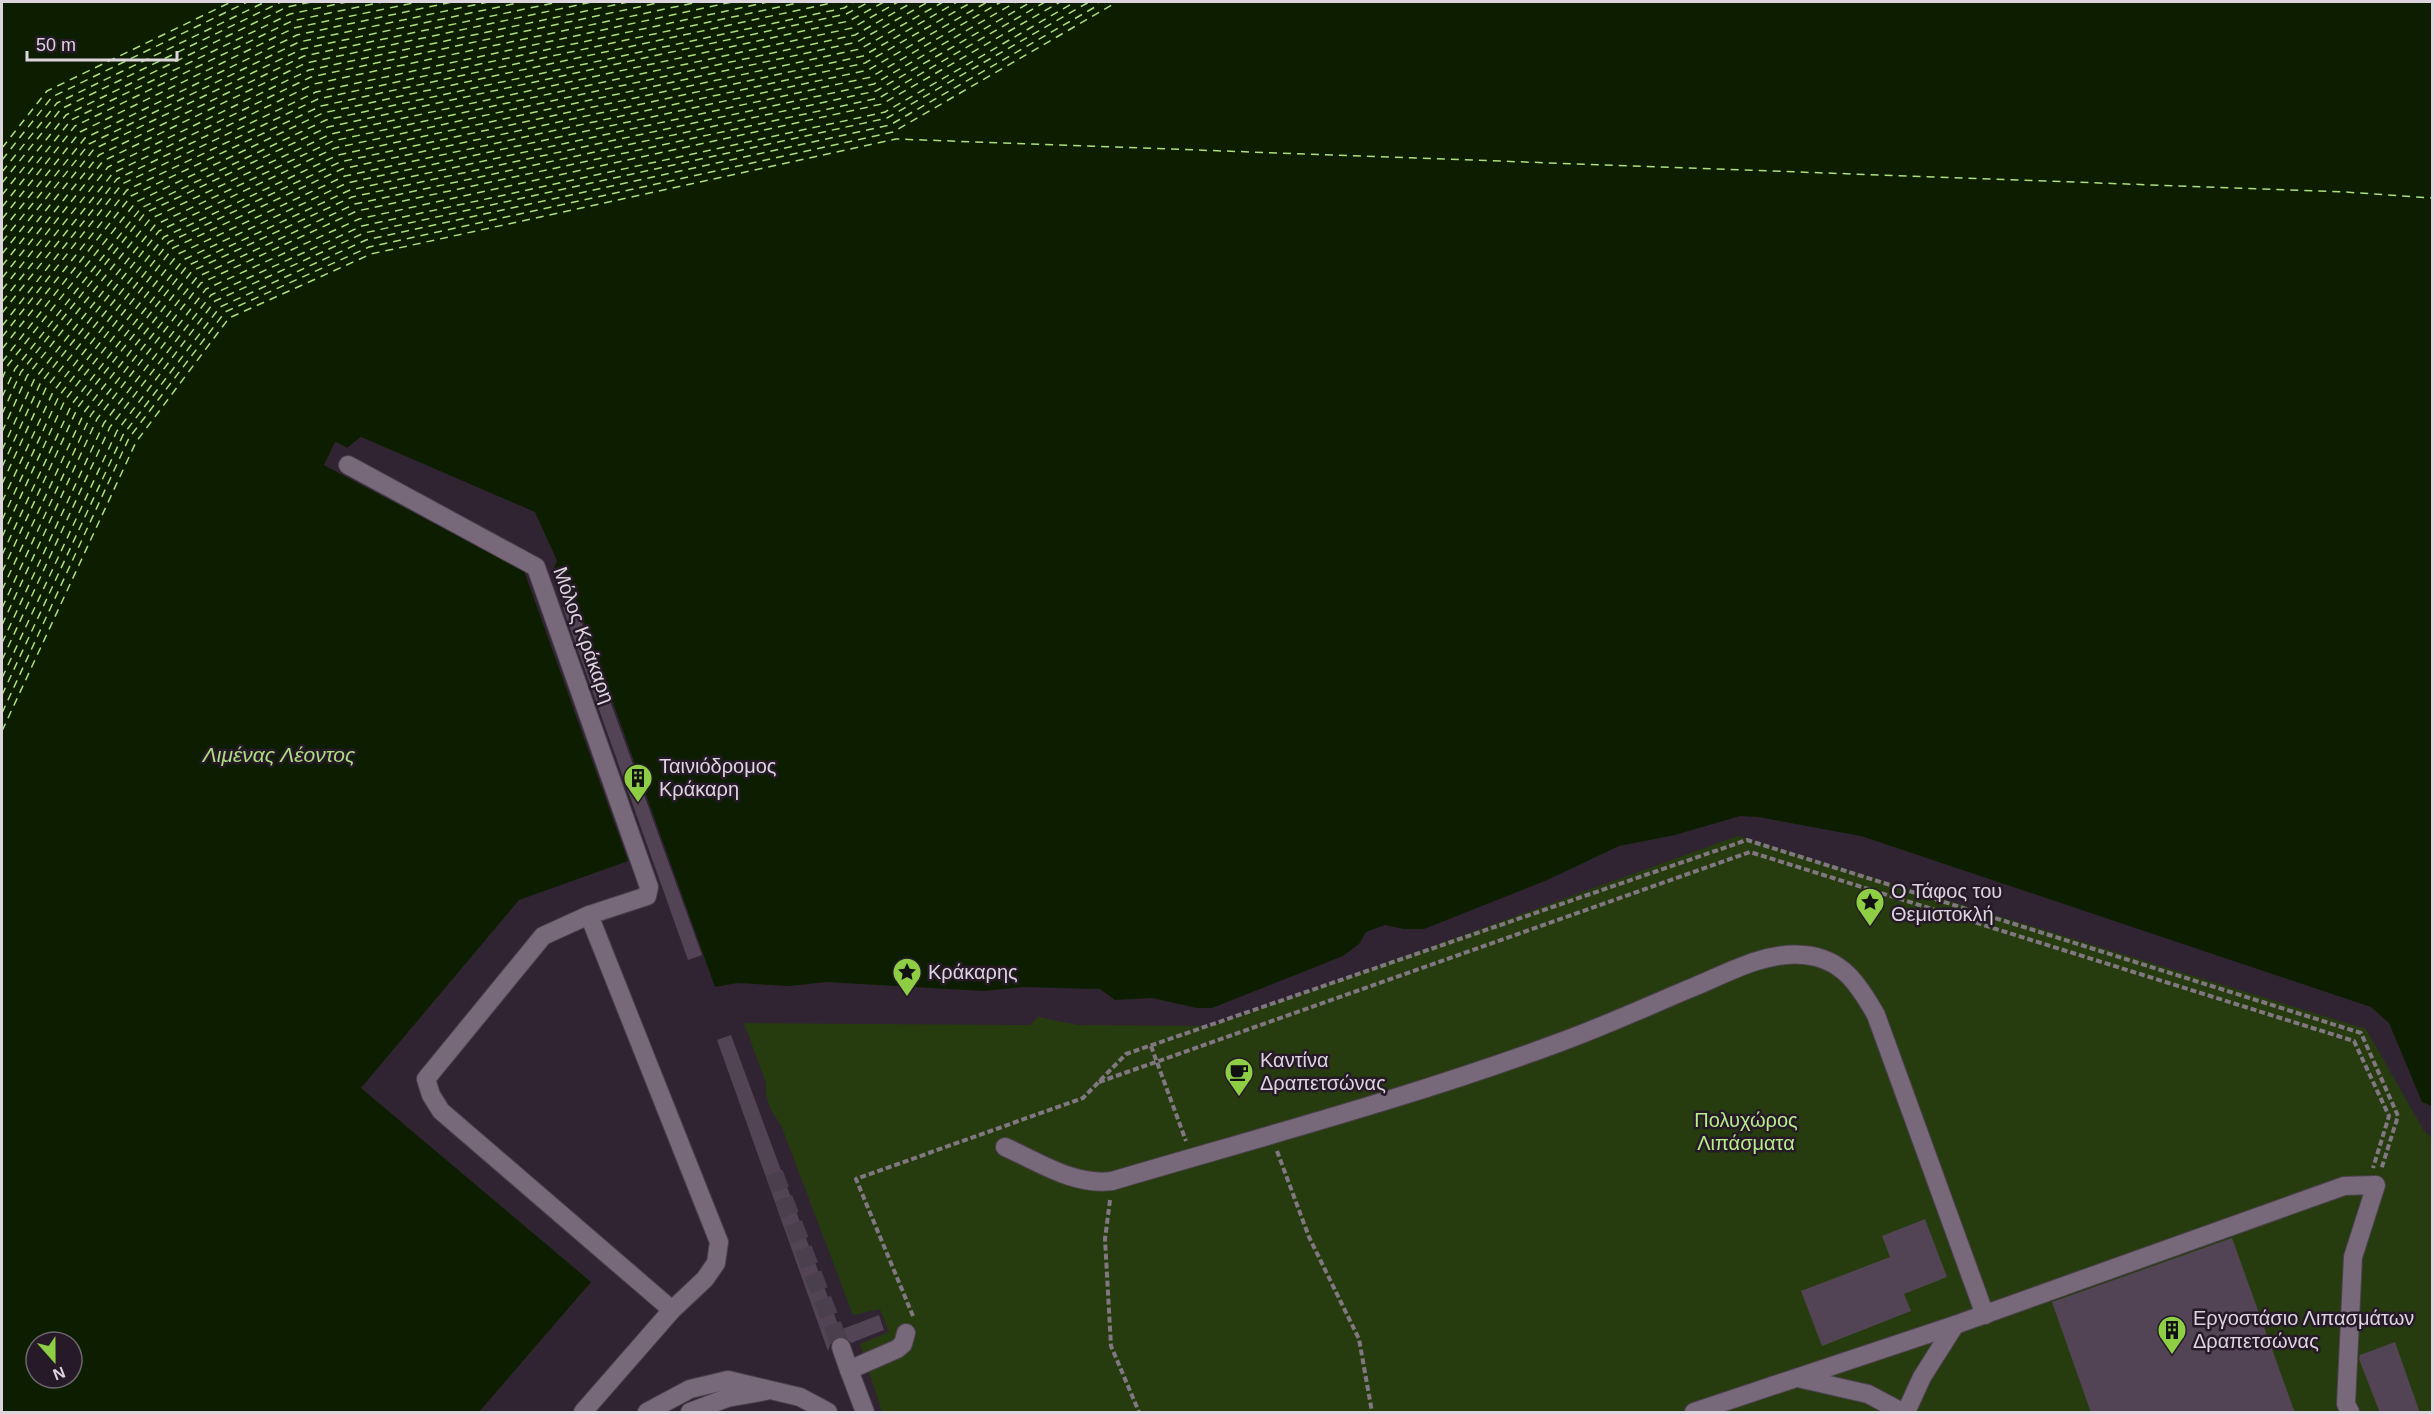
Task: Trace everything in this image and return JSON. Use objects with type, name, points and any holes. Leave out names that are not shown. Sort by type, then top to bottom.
[{"type":"street","name":"Μόλος Κράκαρη","points":[[348,465],[536,567],[649,887],[647,896],[640,900],[589,915]]},
{"type":"street","points":[[583,1413],[672,1310],[710,1271],[716,1263],[719,1242],[589,915],[543,936],[426,1079],[431,1095],[441,1111],[672,1310]]},
{"type":"street","points":[[1005,1147],[1076,1179],[1095,1183],[1112,1181],[1457,1078],[1559,1043],[1746,965],[1788,955],[1820,958],[1837,964],[1851,976],[1876,1015],[1984,1315]]},
{"type":"street","points":[[1694,1413],[1984,1315],[2344,1186],[2376,1185],[2353,1257],[2346,1404],[2350,1413]]},
{"type":"street","points":[[1797,1378],[1868,1394],[1904,1413],[1922,1377],[1955,1325]]},
{"type":"street","points":[[849,1370],[897,1349],[903,1344],[906,1333]]},
{"type":"street","points":[[841,1347],[865,1413]]},
{"type":"street","points":[[647,1413],[690,1389],[717,1381],[740,1381],[771,1391],[800,1396],[828,1413]]},
{"type":"street","points":[[690,1413],[727,1398],[771,1391]]},
{"type":"path","points":[[1151,1046],[1192,1157]]},
{"type":"path","points":[[1271,1134],[1309,1237],[1359,1339],[1372,1413]]},
{"type":"path","points":[[1112,1181],[1105,1239],[1112,1346],[1139,1413]]},
{"type":"green space","name":"Πολυχώρος Λιπάσματα","points":[[1738,836],[2366,1029],[2424,1131],[2432,1138],[2432,1412],[882,1412],[860,1344],[889,1332],[880,1309],[853,1315],[781,1125],[769,1105],[766,1083],[744,1023],[1030,1025],[1038,1017],[1078,1025],[1211,1026]]},
{"type":"water","name":"Λιμένας Λέοντος","points":[[2,2],[2432,2],[2432,1106],[2422,1102],[2389,1023],[2371,1007],[1861,836],[1758,817],[1740,816],[1675,835],[1619,846],[1545,881],[1424,929],[1404,929],[1385,925],[1366,932],[1359,944],[1343,956],[1212,1008],[1197,1008],[1152,998],[1115,1000],[1100,989],[1023,987],[984,991],[826,982],[790,986],[737,983],[715,987],[577,602],[567,582],[554,567],[557,561],[535,513],[361,437],[347,448],[335,442],[324,465],[524,571],[628,861],[519,900],[361,1088],[591,1282],[479,1412],[2,1412]]},
{"type":"pier","points":[[361,437],[535,512],[557,561],[554,567],[551,565],[554,561],[533,515],[362,440],[348,451],[337,446],[328,464],[526,568],[524,571],[324,465],[336,442],[347,448]]},
{"type":"building","points":[[566,604],[576,607],[702,955],[688,960],[563,608]]},
{"type":"building","points":[[731,1035],[840,1330],[879,1315],[884,1330],[851,1343],[844,1336],[837,1337],[832,1340],[828,1351],[717,1040]]},
{"type":"building","points":[[1925,1219],[1947,1277],[1904,1294],[1911,1311],[1822,1346],[1801,1291],[1890,1257],[1882,1236]]},
{"type":"building","name":"Εργοστάσιο Λιπασμάτων Δραπετσώνας","points":[[2232,1238],[2295,1413],[2091,1413],[2052,1302]]},
{"type":"building","points":[[2395,1342],[2420,1413],[2380,1413],[2359,1359],[2360,1355]]},
{"type":"ferry route","points":[[2,148],[47,91],[231,2]]},
{"type":"ferry route","points":[[2,160],[52,97],[247,2]]},
{"type":"ferry route","points":[[2,172],[57,103],[265,2]]},
{"type":"ferry route","points":[[2,183],[61,109],[281,2]]},
{"type":"ferry route","points":[[2,195],[66,115],[287,7],[311,2]]},
{"type":"ferry route","points":[[2,207],[71,120],[290,14],[347,2]]},
{"type":"ferry route","points":[[2,219],[75,126],[292,21],[382,2]]},
{"type":"ferry route","points":[[2,231],[80,132],[294,28],[418,2]]},
{"type":"ferry route","points":[[2,242],[85,138],[297,35],[452,2]]},
{"type":"ferry route","points":[[2,254],[89,144],[299,42],[488,2]]},
{"type":"ferry route","points":[[2,266],[94,149],[302,49],[522,2]]},
{"type":"ferry route","points":[[2,278],[99,155],[304,56],[558,2]]},
{"type":"ferry route","points":[[2,290],[103,161],[306,63],[592,2]]},
{"type":"ferry route","points":[[2,302],[108,167],[309,70],[628,2]]},
{"type":"ferry route","points":[[2,313],[113,173],[311,77],[662,2]]},
{"type":"ferry route","points":[[2,326],[117,179],[314,84],[698,2]]},
{"type":"ferry route","points":[[2,337],[122,184],[316,92],[732,2]]},
{"type":"ferry route","points":[[2,349],[127,190],[318,99],[768,2]]},
{"type":"ferry route","points":[[2,362],[131,196],[321,106],[802,2]]},
{"type":"ferry route","points":[[2,379],[8,365],[136,202],[323,113],[836,2]]},
{"type":"ferry route","points":[[2,397],[15,369],[141,208],[326,120],[844,8],[854,2]]},
{"type":"ferry route","points":[[2,414],[21,372],[145,213],[328,127],[846,14],[869,2]]},
{"type":"ferry route","points":[[2,432],[27,376],[150,219],[331,134],[849,21],[884,2]]},
{"type":"ferry route","points":[[2,450],[34,380],[155,225],[333,141],[852,28],[898,2]]},
{"type":"ferry route","points":[[2,467],[40,384],[159,231],[335,148],[855,35],[913,2]]},
{"type":"ferry route","points":[[2,484],[46,388],[164,237],[338,155],[857,42],[928,2]]},
{"type":"ferry route","points":[[2,502],[53,392],[169,242],[340,162],[860,49],[943,2]]},
{"type":"ferry route","points":[[2,520],[59,396],[173,248],[342,169],[863,56],[957,2]]},
{"type":"ferry route","points":[[2,537],[65,400],[178,254],[345,176],[865,63],[972,2]]},
{"type":"ferry route","points":[[2,555],[72,404],[183,260],[347,183],[868,70],[987,2]]},
{"type":"ferry route","points":[[2,572],[78,407],[187,266],[350,190],[871,77],[1001,2]]},
{"type":"ferry route","points":[[2,590],[85,411],[192,271],[352,197],[874,84],[1016,2]]},
{"type":"ferry route","points":[[2,608],[91,415],[197,277],[355,204],[876,91],[1031,2]]},
{"type":"ferry route","points":[[2,625],[97,419],[201,283],[357,211],[879,98],[1045,2]]},
{"type":"ferry route","points":[[2,643],[104,423],[206,289],[359,219],[882,104],[1060,2]]},
{"type":"ferry route","points":[[2,660],[110,427],[211,295],[362,226],[885,112],[1075,2]]},
{"type":"ferry route","points":[[2,678],[117,431],[215,301],[364,233],[887,118],[1089,2]]},
{"type":"ferry route","points":[[2,695],[123,435],[220,307],[366,240],[890,125],[1095,7],[1099,2]]},
{"type":"ferry route","points":[[2,713],[129,438],[225,312],[369,247],[893,132],[1117,2]]},
{"type":"ferry route","points":[[2,731],[136,442],[229,318],[371,254],[896,139],[2345,192],[2432,198]]},
{"type":"tunnel","points":[[774,1173],[841,1347]]},
{"type":"place","name":"Ταινιόδρομος Κράκαρη","points":[[638,804]]},
{"type":"place","name":"Ο Τάφος του Θεμιστοκλή","points":[[1870,928]]},
{"type":"place","name":"Κράκαρης","points":[[907,998]]},
{"type":"place","name":"Καντίνα Δραπετσώνας","points":[[1239,1098]]},
{"type":"place","name":"Εργοστάσιο Λιπασμάτων Δραπετσώνας","points":[[2172,1356]]}]
